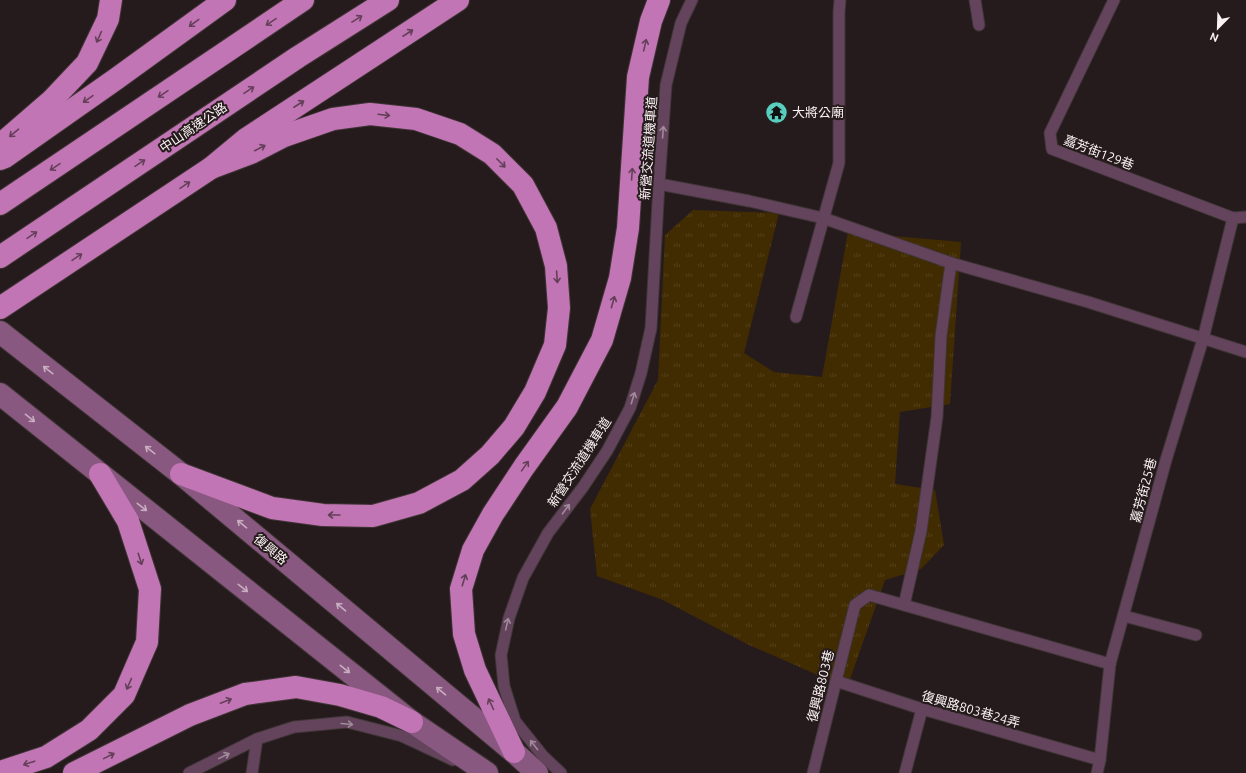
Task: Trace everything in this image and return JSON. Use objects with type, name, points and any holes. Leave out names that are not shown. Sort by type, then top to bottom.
[{"type":"highway","points":[[0,145],[52,100],[87,63],[108,18],[111,0]]},
{"type":"highway","points":[[0,159],[116,79],[225,0]]},
{"type":"highway","points":[[0,204],[303,0]]},
{"type":"highway","name":"中山高速公路","points":[[0,257],[298,57],[388,0]]},
{"type":"highway","points":[[0,308],[211,168],[246,139],[458,0]]},
{"type":"highway","points":[[514,752],[475,670],[464,634],[462,589],[473,550],[493,514],[524,467],[568,407],[602,340],[620,278],[628,228],[638,77],[651,20],[659,0]]},
{"type":"highway","points":[[181,474],[272,508],[323,515],[373,516],[419,503],[462,480],[490,455],[514,427],[535,392],[555,345],[559,308],[556,266],[546,228],[523,185],[492,154],[460,134],[416,119],[370,114],[333,119],[284,136],[251,153],[211,168]]},
{"type":"highway","points":[[0,772],[46,757],[89,730],[124,695],[147,642],[150,589],[128,521],[100,474]]},
{"type":"highway","points":[[74,773],[190,715],[245,694],[296,687],[340,695],[374,705],[412,722]]},
{"type":"main road","name":"復興路","points":[[0,332],[181,474],[514,752],[537,773]]},
{"type":"main road","points":[[0,394],[412,722],[487,773]]},
{"type":"lane","name":"新營交流道機車道","points":[[561,773],[543,756],[515,721],[504,686],[501,655],[508,618],[523,578],[548,533],[583,487],[606,451],[630,408],[641,373],[652,328],[659,184],[666,85],[681,23],[692,0]]},
{"type":"lane","points":[[796,317],[839,163],[840,0]]},
{"type":"lane","points":[[975,0],[979,25]]},
{"type":"lane","name":"嘉芳街129巷","points":[[1113,1],[1050,133],[1052,149],[1234,218],[1246,218]]},
{"type":"lane","points":[[659,184],[749,201],[823,218],[951,263],[1088,302],[1246,352]]},
{"type":"lane","name":"嘉芳街25巷","points":[[1097,773],[1100,760],[1110,664],[1166,460],[1203,339],[1234,218]]},
{"type":"lane","points":[[951,263],[941,336],[937,417],[922,531],[904,605],[1110,664]]},
{"type":"lane","name":"復興路803巷","points":[[813,773],[855,605],[869,595],[904,605]]},
{"type":"lane","points":[[1124,616],[1196,635]]},
{"type":"lane","name":"復興路803巷24弄","points":[[836,681],[922,709],[1100,760]]},
{"type":"lane","points":[[905,773],[922,709]]},
{"type":"lane","points":[[189,773],[257,739],[294,727],[347,722],[402,736],[478,773]]},
{"type":"lane","points":[[252,773],[257,739]]},
{"type":"green space","points":[[693,210],[779,213],[744,353],[774,372],[822,377],[848,232],[961,242],[950,404],[900,412],[895,484],[935,490],[944,545],[921,569],[885,580],[849,682],[822,677],[747,644],[663,600],[597,576],[590,509],[658,380],[665,235]]},
{"type":"place","name":"大將公廟","points":[[777,112]]}]
